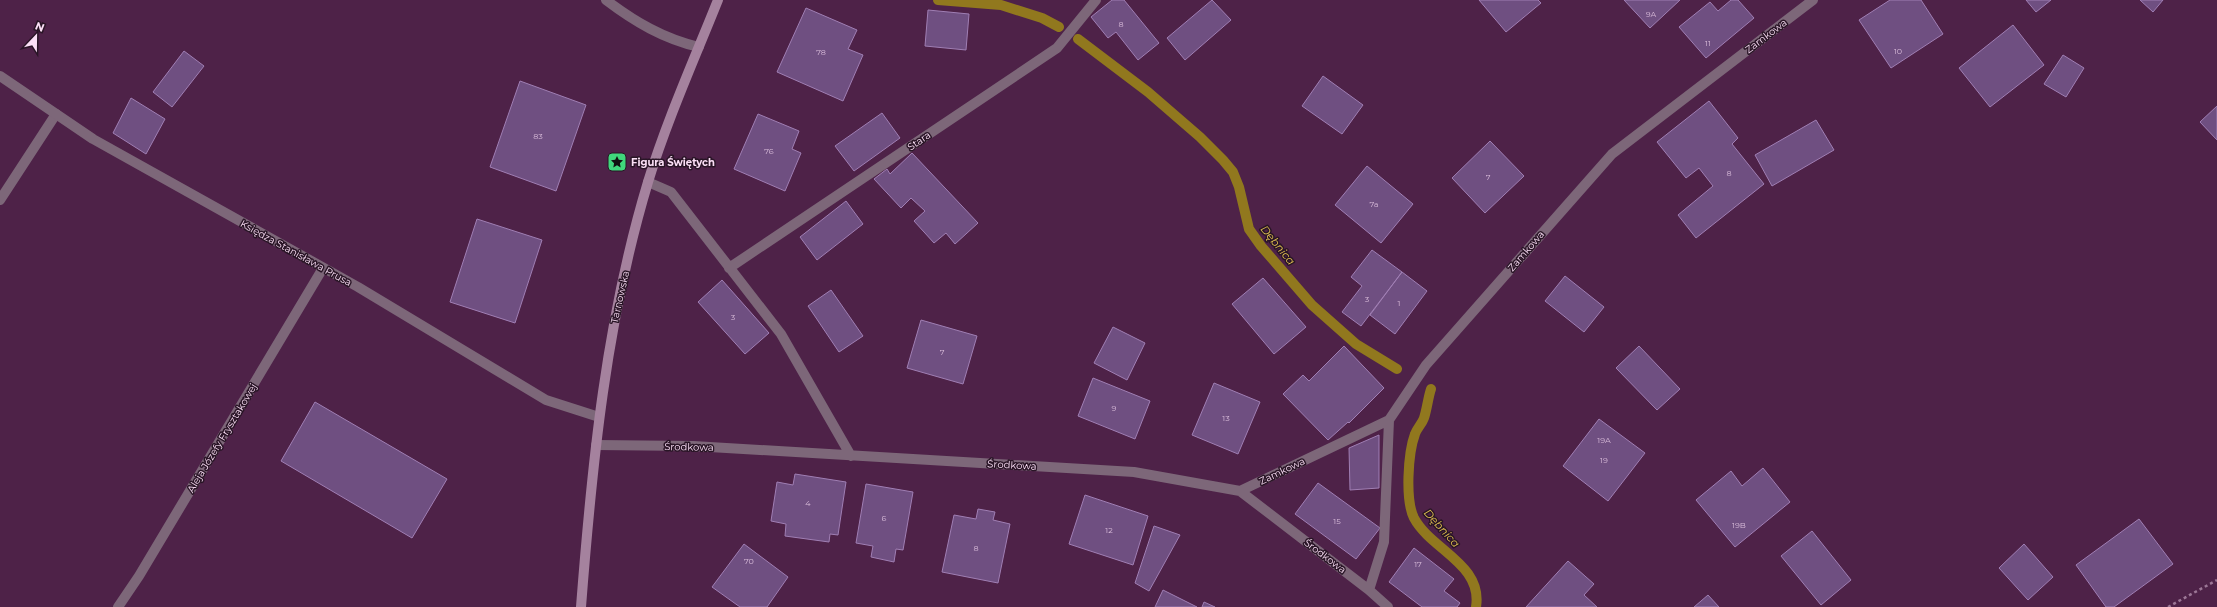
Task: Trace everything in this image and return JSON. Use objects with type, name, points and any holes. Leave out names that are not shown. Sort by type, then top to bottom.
[{"type":"main road","name":"Tarnowska","points":[[581,607],[599,417],[616,310],[648,182],[718,0]]},
{"type":"street","points":[[606,0],[633,20],[676,41],[699,47]]},
{"type":"street","name":"Stara","points":[[729,268],[1057,48],[1096,0]]},
{"type":"street","name":"Zamkowa","points":[[1240,491],[1389,420],[1426,365],[1612,154],[1813,0]]},
{"type":"street","name":"Księdza Stanisława Prusa","points":[[0,76],[93,139],[323,268],[546,400],[599,417]]},
{"type":"street","points":[[0,200],[56,114]]},
{"type":"street","points":[[648,182],[671,192],[780,334],[851,456]]},
{"type":"street","name":"Aleja Józefy Frysztakowej","points":[[118,607],[139,576],[323,268]]},
{"type":"street","points":[[1369,590],[1384,542],[1389,420]]},
{"type":"street","name":"Środkowa","points":[[596,445],[694,446],[1134,472],[1240,491],[1369,590],[1388,607]]},
{"type":"path","points":[[2168,607],[2217,580]]},
{"type":"building","points":[[1112,0],[1124,0],[1159,43],[1138,60],[1116,32],[1108,38],[1091,17]]},
{"type":"building","points":[[1212,0],[1231,20],[1185,60],[1167,38]]},
{"type":"building","points":[[1479,0],[1538,0],[1541,3],[1506,32]]},
{"type":"building","points":[[1624,0],[1680,0],[1650,28]]},
{"type":"building","points":[[1731,0],[1738,0],[1754,18],[1706,58],[1679,27],[1710,2],[1718,11]]},
{"type":"building","points":[[1890,0],[1921,0],[1943,34],[1891,68],[1859,20]]},
{"type":"building","points":[[2026,0],[2051,0],[2036,12]]},
{"type":"building","points":[[2140,0],[2163,0],[2153,12]]},
{"type":"building","points":[[806,8],[857,30],[848,49],[863,55],[843,101],[777,72]]},
{"type":"building","points":[[928,10],[969,14],[966,50],[925,46]]},
{"type":"building","points":[[2013,25],[2044,65],[1990,107],[1959,68]]},
{"type":"building","points":[[184,51],[204,66],[172,107],[153,92]]},
{"type":"building","points":[[2063,55],[2084,68],[2066,97],[2044,84]]},
{"type":"building","points":[[1323,76],[1363,105],[1342,134],[1302,106]]},
{"type":"building","points":[[520,81],[586,105],[556,191],[490,167]]},
{"type":"building","points":[[131,98],[165,119],[146,154],[113,133]]},
{"type":"building","points":[[1709,101],[1738,138],[1732,144],[1764,184],[1696,238],[1678,215],[1713,186],[1699,168],[1686,178],[1657,142]]},
{"type":"building","points":[[2217,106],[2217,140],[2200,122]]},
{"type":"building","points":[[882,113],[900,138],[854,171],[835,146]]},
{"type":"building","points":[[758,114],[799,131],[792,149],[801,153],[785,191],[734,169]]},
{"type":"building","points":[[1816,120],[1834,150],[1772,186],[1755,155]]},
{"type":"building","points":[[1490,141],[1524,176],[1485,213],[1452,178]]},
{"type":"building","points":[[912,153],[978,223],[955,244],[946,233],[934,243],[914,221],[925,211],[911,198],[901,208],[874,179],[887,169],[890,174]]},
{"type":"building","points":[[1367,166],[1413,204],[1381,243],[1335,205]]},
{"type":"building","points":[[846,201],[863,224],[817,260],[800,237]]},
{"type":"building","points":[[477,219],[542,240],[515,323],[450,302]]},
{"type":"building","points":[[1372,250],[1402,272],[1361,326],[1342,312],[1362,286],[1351,277]]},
{"type":"building","points":[[1402,272],[1427,291],[1395,334],[1370,315]]},
{"type":"building","points":[[1565,276],[1604,307],[1584,332],[1545,301]]},
{"type":"building","points":[[1263,278],[1306,327],[1274,354],[1232,304]]},
{"type":"building","points":[[722,280],[769,333],[745,354],[698,302]]},
{"type":"building","points":[[831,290],[863,336],[839,352],[808,306]]},
{"type":"building","points":[[921,320],[977,336],[963,384],[907,368]]},
{"type":"building","points":[[1113,327],[1145,343],[1127,380],[1094,363]]},
{"type":"building","points":[[1344,346],[1384,388],[1349,423],[1348,422],[1328,440],[1283,394],[1303,375],[1309,381]]},
{"type":"building","points":[[1639,346],[1680,389],[1657,410],[1616,368]]},
{"type":"building","points":[[1093,378],[1150,401],[1135,439],[1078,416]]},
{"type":"building","points":[[1214,383],[1260,402],[1238,454],[1192,435]]},
{"type":"building","points":[[315,402],[447,479],[412,538],[281,461]]},
{"type":"building","points":[[1599,419],[1645,453],[1608,501],[1563,466]]},
{"type":"building","points":[[1379,435],[1379,488],[1350,490],[1349,448]]},
{"type":"building","points":[[1763,468],[1790,502],[1735,547],[1696,500],[1731,471],[1742,486]]},
{"type":"building","points":[[795,474],[846,482],[838,535],[830,534],[829,542],[785,536],[786,524],[771,521],[777,482],[793,485]]},
{"type":"building","points":[[1318,483],[1380,528],[1356,559],[1295,514]]},
{"type":"building","points":[[866,484],[913,492],[903,550],[896,549],[894,562],[871,557],[873,546],[856,543]]},
{"type":"building","points":[[1085,495],[1148,516],[1133,565],[1069,544]]},
{"type":"building","points":[[978,509],[995,512],[993,520],[1010,524],[998,583],[942,572],[954,515],[976,519]]},
{"type":"building","points":[[2139,519],[2173,564],[2114,607],[2106,607],[2076,565]]},
{"type":"building","points":[[1154,526],[1180,535],[1149,591],[1135,583]]},
{"type":"building","points":[[1812,531],[1851,580],[1821,605],[1781,556]]},
{"type":"building","points":[[744,544],[788,577],[767,607],[740,607],[712,587]]},
{"type":"building","points":[[2024,544],[2053,577],[2028,600],[1999,568]]},
{"type":"building","points":[[1414,548],[1454,579],[1444,591],[1460,603],[1457,607],[1422,607],[1389,582]]},
{"type":"building","points":[[1568,561],[1594,584],[1584,595],[1597,607],[1526,607]]},
{"type":"building","points":[[1163,590],[1197,607],[1155,607]]},
{"type":"building","points":[[1708,595],[1719,607],[1694,607]]},
{"type":"building","points":[[1204,602],[1215,607],[1202,607]]},
{"type":"waterway","name":"Dębnica","points":[[938,0],[1001,5],[1042,18],[1059,27]]},
{"type":"waterway","name":"Dębnica","points":[[1078,39],[1148,92],[1200,137],[1223,160],[1233,172],[1239,187],[1249,229],[1261,246],[1312,305],[1356,344],[1397,369]]},
{"type":"waterway","name":"Dębnica","points":[[1431,389],[1424,418],[1415,434],[1409,464],[1409,500],[1411,510],[1414,518],[1422,529],[1454,558],[1472,579],[1476,592],[1476,607]]},
{"type":"place","name":"Figura Świętych","points":[[617,162]]}]
